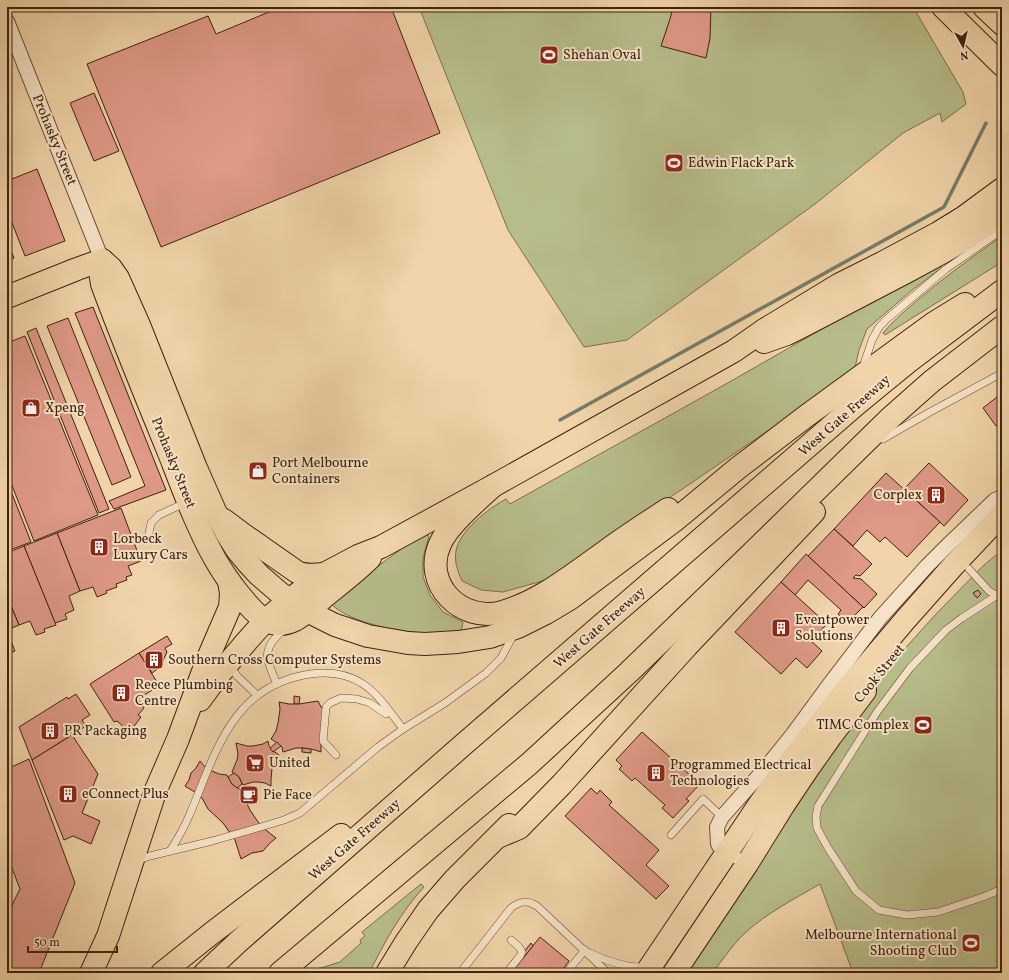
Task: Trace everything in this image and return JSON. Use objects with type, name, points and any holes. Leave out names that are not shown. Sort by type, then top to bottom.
[{"type":"main road","points":[[943,7],[1002,65]]},
{"type":"main road","points":[[984,7],[1002,24]]},
{"type":"main road","points":[[981,204],[1002,182]]},
{"type":"main road","points":[[202,500],[249,539],[297,572],[310,575],[324,574],[358,556],[381,547],[734,351],[764,330],[834,288],[938,233],[964,217],[1002,188]]},
{"type":"main road","points":[[734,351],[769,341],[803,326],[943,252],[1002,214]]},
{"type":"main road","points":[[7,296],[102,260]]},
{"type":"main road","name":"Prohasky Street","points":[[102,260],[111,268],[118,278],[139,325],[193,461],[202,500],[208,546],[215,560],[229,581],[256,613],[265,621]]},
{"type":"main road","points":[[492,486],[444,535],[437,553],[436,567],[439,582],[445,594],[452,601],[462,608],[481,613],[494,614],[514,608],[560,584],[664,511],[738,468],[934,322],[1002,283]]},
{"type":"main road","name":"West Gate Freeway","points":[[205,973],[464,744],[858,403],[908,362],[1002,291]]},
{"type":"main road","points":[[280,973],[529,764],[886,429],[932,381],[1002,327]]},
{"type":"main road","points":[[500,836],[519,828],[562,784],[687,646],[877,446],[886,429]]},
{"type":"main road","name":"Prohasky Street","points":[[202,500],[247,562],[297,610],[335,625],[386,640],[431,644],[490,637],[518,627],[546,613],[583,589],[674,521],[738,468]]},
{"type":"main road","name":"Cook Street","points":[[649,969],[785,768],[851,684],[906,619],[1002,514]]},
{"type":"main road","name":"Cook Street","points":[[674,973],[799,782],[831,736],[861,696],[934,608],[1002,535]]},
{"type":"main road","points":[[178,739],[198,702],[214,679],[265,621],[297,610],[365,563],[381,547]]},
{"type":"main road","points":[[387,973],[428,910],[455,879],[500,836],[528,804],[581,749],[616,708],[656,666],[746,559]]},
{"type":"main road","points":[[297,610],[324,574]]},
{"type":"main road","points":[[91,973],[108,936],[155,792],[178,739],[208,658],[230,607],[231,594],[229,581]]},
{"type":"main road","points":[[162,973],[312,857],[464,744]]},
{"type":"street","name":"Prohasky Street","points":[[7,21],[13,52],[102,260]]},
{"type":"street","points":[[746,864],[722,850],[718,844],[717,827],[722,817],[764,770],[793,734],[880,618],[950,543],[995,500],[1002,497]]},
{"type":"street","name":"Cook Street","points":[[849,660],[851,684]]},
{"type":"lane","points":[[860,377],[869,349],[879,327],[946,269],[1002,230]]},
{"type":"lane","points":[[886,429],[930,412],[1002,373]]},
{"type":"lane","points":[[149,533],[151,523],[159,515],[202,500]]},
{"type":"lane","points":[[969,569],[989,591],[999,594]]},
{"type":"lane","points":[[999,594],[946,630],[910,668],[877,712],[822,799],[818,806],[816,817],[817,828],[856,891],[879,910],[907,915],[938,912],[1002,889]]},
{"type":"lane","points":[[277,684],[268,664],[267,652],[274,639],[297,610]]},
{"type":"lane","points":[[132,863],[150,856],[284,820],[300,813],[378,747],[403,729],[441,706],[486,673],[501,658],[518,627]]},
{"type":"lane","points":[[229,662],[237,676],[257,695]]},
{"type":"lane","points":[[170,851],[188,818],[224,735],[248,703],[257,695],[277,684],[300,676],[324,673],[348,677],[359,681],[372,691],[383,702],[403,729]]},
{"type":"lane","points":[[336,755],[323,741],[326,707],[330,702],[340,698],[357,699],[370,703],[386,714]]},
{"type":"lane","points":[[671,835],[703,799],[722,817]]},
{"type":"lane","points":[[460,973],[511,908],[522,902],[530,902],[537,906],[608,973]]},
{"type":"lane","points":[[508,971],[522,952],[519,947],[510,940]]},
{"type":"lane","points":[[584,950],[600,958],[625,965],[649,969]]},
{"type":"lane","points":[[566,973],[584,950]]},
{"type":"green space","name":"Edwin Flack Park","points":[[419,7],[913,7],[963,92],[966,104],[942,122],[940,113],[903,133],[815,204],[627,340],[584,347],[508,230]]},
{"type":"green space","points":[[1002,236],[1002,262],[885,335],[883,333],[925,294],[957,268]]},
{"type":"green space","points":[[942,258],[941,268],[911,291],[867,329],[859,350],[854,372],[681,490],[546,580],[503,592],[481,590],[462,581],[456,563],[458,543],[469,528],[491,508],[506,499],[510,504],[728,383]]},
{"type":"green space","points":[[423,533],[429,536],[423,558],[423,577],[430,595],[443,612],[463,622],[461,632],[426,633],[403,631],[375,625],[349,616],[330,603],[332,600]]},
{"type":"green space","name":"TIMC Complex","points":[[1002,550],[1002,973],[853,973],[820,884],[781,907],[753,926],[736,942],[712,973],[681,973],[872,685],[936,614],[983,566]]},
{"type":"green space","points":[[421,884],[424,887],[400,917],[369,973],[312,973],[314,970],[340,962],[361,943],[360,940],[365,936],[362,932]]},
{"type":"building","points":[[281,7],[391,7],[440,133],[161,247],[87,64],[208,16],[216,34]]},
{"type":"building","points":[[673,7],[711,7],[710,38],[706,58],[661,46]]},
{"type":"building","points":[[94,93],[119,151],[94,161],[70,103]]},
{"type":"building","points":[[37,169],[65,241],[25,256],[7,210],[7,181]]},
{"type":"building","points":[[7,241],[14,258],[7,261]]},
{"type":"building","points":[[93,307],[166,490],[114,509],[109,501],[145,486],[75,313]]},
{"type":"building","points":[[68,318],[131,477],[112,485],[47,326]]},
{"type":"building","points":[[36,328],[109,509],[99,513],[27,332]]},
{"type":"building","name":"Xpeng","points":[[25,336],[98,515],[34,541],[7,473],[7,343]]},
{"type":"building","points":[[1002,393],[1002,421],[996,426],[983,408]]},
{"type":"building","name":"Corplex","points":[[929,463],[968,500],[944,526],[904,489]]},
{"type":"building","points":[[886,473],[940,522],[907,557],[885,537],[880,542],[867,530],[853,546],[834,529]]},
{"type":"building","points":[[7,481],[31,542],[7,551]]},
{"type":"building","name":"Lorbeck Luxury Cars","points":[[121,508],[141,561],[128,566],[132,575],[126,577],[127,580],[116,584],[117,587],[106,591],[107,593],[97,597],[93,587],[80,591],[57,533]]},
{"type":"building","points":[[834,529],[872,564],[860,576],[856,575],[853,578],[861,579],[877,594],[864,608],[808,556]]},
{"type":"building","points":[[57,533],[80,591],[69,596],[74,610],[65,614],[67,619],[55,623],[24,546]]},
{"type":"building","points":[[24,546],[56,625],[44,629],[45,632],[36,635],[30,621],[19,625],[7,596],[7,553]]},
{"type":"building","points":[[806,554],[863,607],[847,623],[838,614],[841,610],[808,580],[795,595],[781,582]]},
{"type":"building","name":"Eventpower Solutions","points":[[781,582],[827,624],[811,641],[822,651],[807,668],[796,658],[781,674],[735,632]]},
{"type":"building","points":[[978,590],[981,594],[977,598],[973,593]]},
{"type":"building","points":[[7,596],[19,625],[7,630]]},
{"type":"building","points":[[7,631],[15,651],[7,654]]},
{"type":"building","name":"Southern Cross Computer Systems","points":[[167,636],[172,644],[165,648],[167,652],[160,667],[152,673],[139,653]]},
{"type":"building","name":"Reece Plumbing Centre","points":[[139,653],[157,682],[155,684],[157,687],[138,699],[144,708],[138,715],[141,717],[132,729],[128,731],[117,721],[114,722],[90,684]]},
{"type":"building","name":"PR Packaging","points":[[76,694],[90,715],[82,720],[86,726],[32,760],[19,727],[67,697],[68,699]]},
{"type":"building","points":[[294,696],[300,697],[299,704],[294,704]]},
{"type":"building","points":[[318,701],[324,709],[321,752],[296,748],[283,752],[282,747],[271,739],[276,731],[278,723],[280,709],[279,702],[299,704]]},
{"type":"building","name":"Programmed Electrical Technologies","points":[[642,732],[700,784],[686,799],[689,801],[673,818],[662,808],[665,805],[635,778],[632,781],[619,769],[622,766],[616,760]]},
{"type":"building","name":"eConnect Plus","points":[[72,735],[98,774],[82,813],[100,821],[91,844],[73,836],[64,840],[32,760]]},
{"type":"building","name":"United","points":[[268,741],[272,750],[279,755],[272,768],[271,786],[258,782],[243,785],[239,777],[232,772],[238,754],[236,743],[253,746],[263,744]]},
{"type":"building","points":[[277,742],[281,746],[273,752],[270,748]]},
{"type":"building","points":[[302,748],[311,749],[311,753],[302,752]]},
{"type":"building","points":[[29,759],[75,883],[39,973],[7,973],[7,918],[20,889],[7,855],[7,769]]},
{"type":"building","points":[[200,761],[205,767],[212,771],[227,775],[232,784],[241,790],[250,810],[262,827],[276,838],[263,851],[252,853],[241,859],[235,840],[223,823],[208,809],[198,794],[185,786],[191,773]]},
{"type":"building","points":[[234,773],[239,777],[242,784],[237,788],[232,784],[228,777]]},
{"type":"building","points":[[591,788],[597,794],[600,790],[612,802],[609,805],[659,850],[646,865],[669,886],[656,899],[565,816]]},
{"type":"building","points":[[540,937],[569,961],[560,973],[511,973]]},
{"type":"building","points":[[531,943],[533,946],[511,973],[507,973]]},
{"type":"waterway","points":[[560,420],[944,207],[986,123]]},
{"type":"place","name":"Shehan Oval","points":[[549,55]]},
{"type":"place","name":"Edwin Flack Park","points":[[674,163]]},
{"type":"place","name":"Xpeng","points":[[31,408]]},
{"type":"place","name":"Port Melbourne Containers","points":[[258,471]]},
{"type":"place","name":"Corplex","points":[[936,495]]},
{"type":"place","name":"Lorbeck Luxury Cars","points":[[99,547]]},
{"type":"place","name":"Eventpower Solutions","points":[[781,628]]},
{"type":"place","name":"Southern Cross Computer Systems","points":[[154,660]]},
{"type":"place","name":"Reece Plumbing Centre","points":[[121,693]]},
{"type":"place","name":"TIMC Complex","points":[[923,725]]},
{"type":"place","name":"PR Packaging","points":[[50,731]]},
{"type":"place","name":"United","points":[[255,763]]},
{"type":"place","name":"Programmed Electrical Technologies","points":[[656,773]]},
{"type":"place","name":"eConnect Plus","points":[[68,794]]},
{"type":"place","name":"Pie Face","points":[[249,795]]},
{"type":"place","name":"Melbourne International Shooting Club","points":[[971,943]]}]
